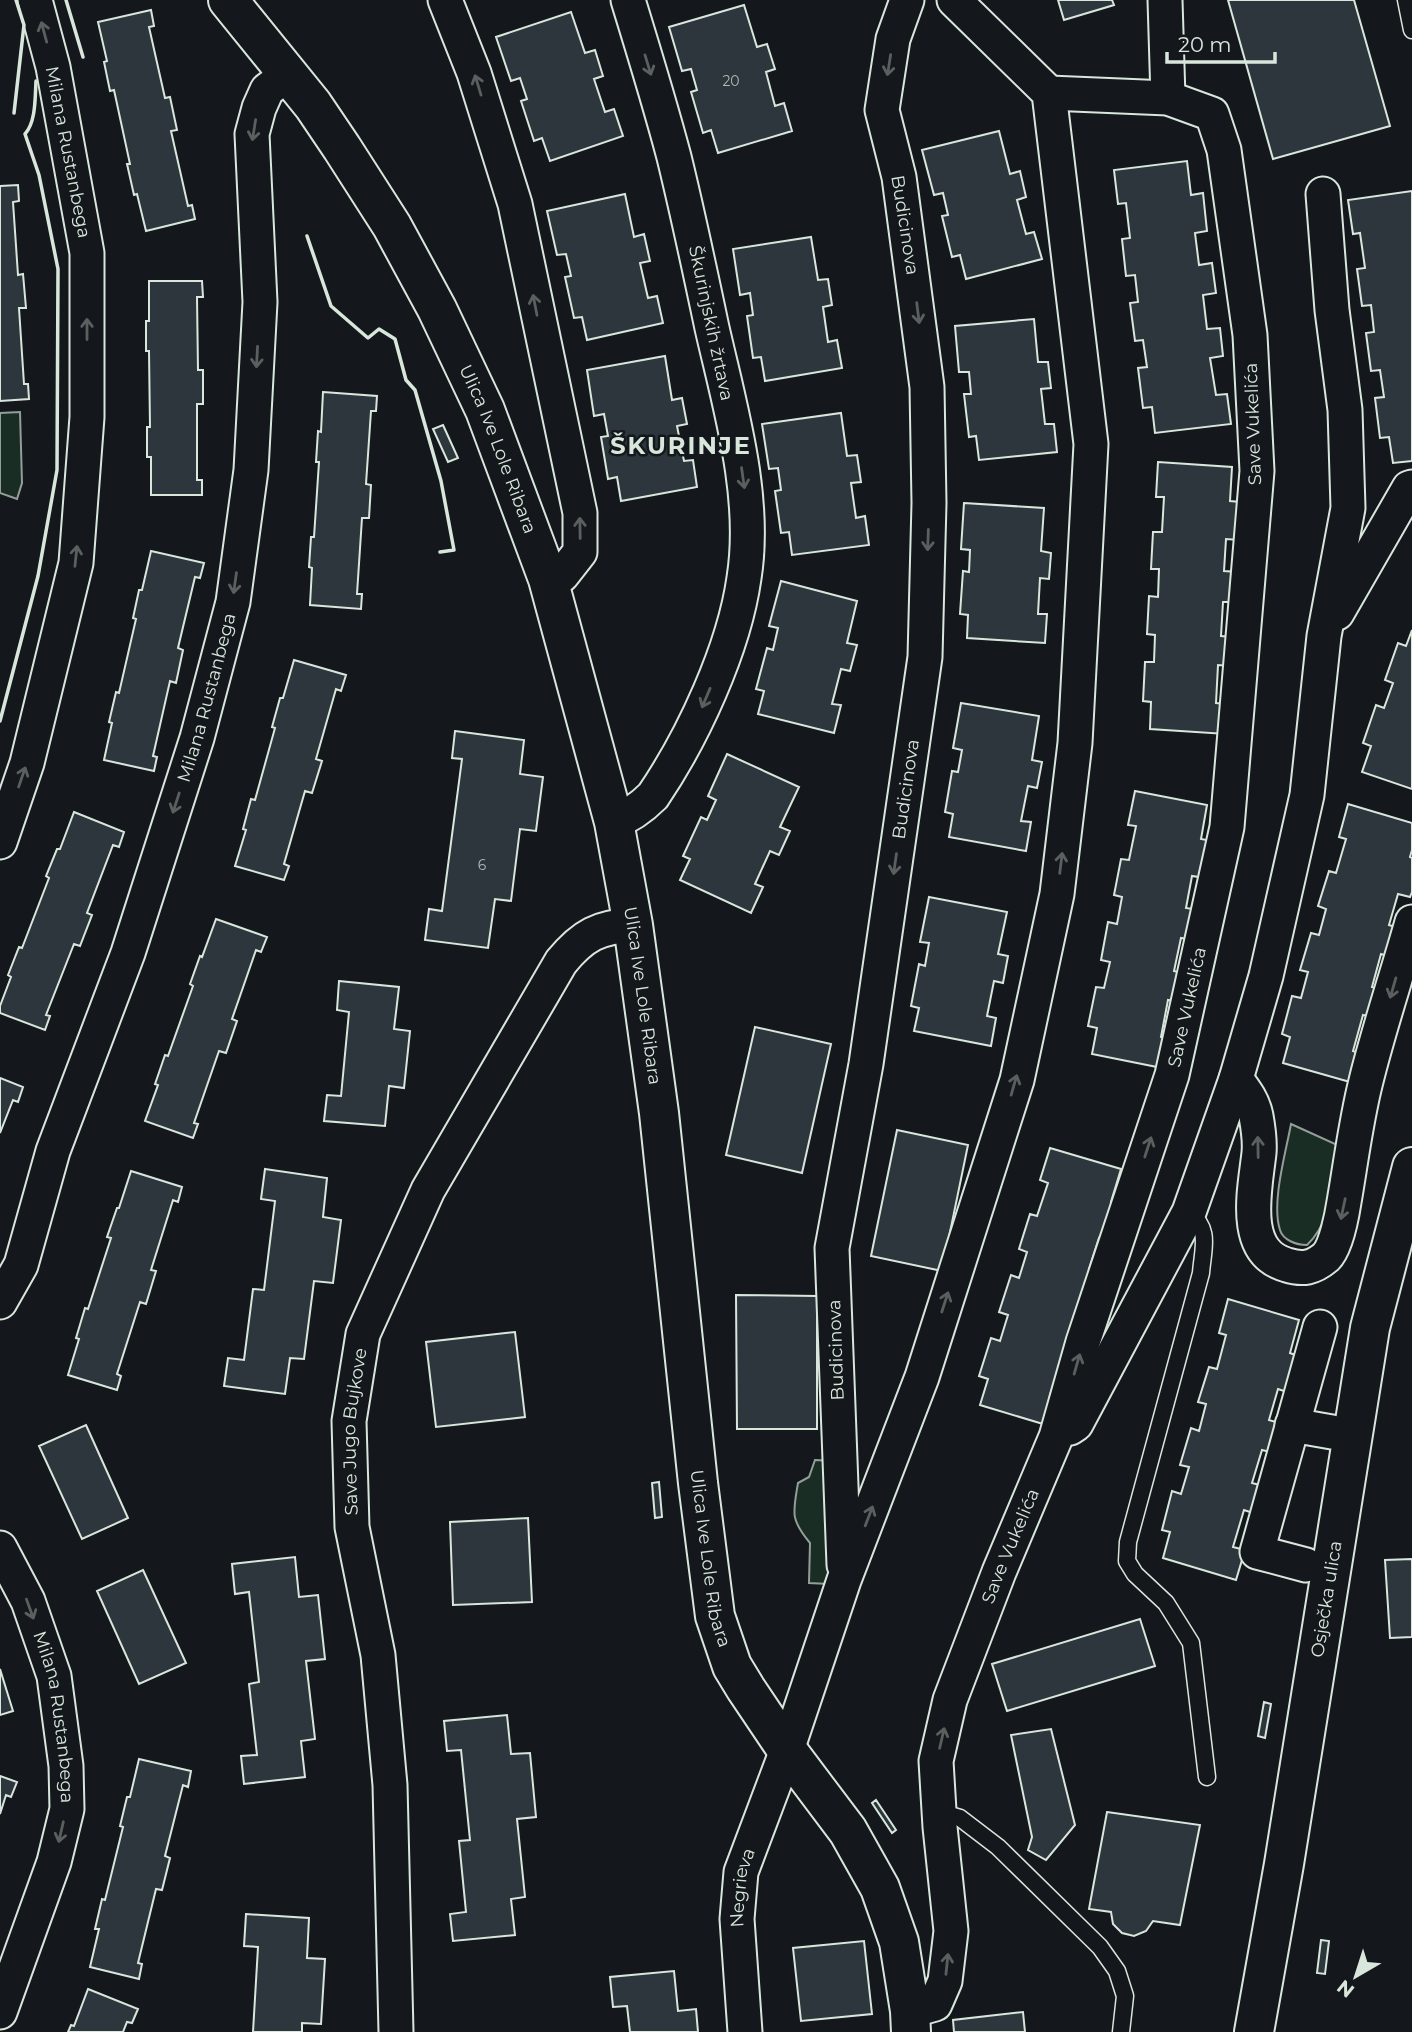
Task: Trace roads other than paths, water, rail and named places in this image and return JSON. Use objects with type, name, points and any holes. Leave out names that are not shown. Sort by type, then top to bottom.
[{"type":"street","name":"Milana Rustanbega","points":[[0,842],[27,763],[76,563],[87,417],[88,253],[53,67],[35,0]]},
{"type":"street","name":"Ulica Ive Lole Ribara","points":[[228,0],[313,105],[392,226],[437,309],[485,410],[548,579],[614,822],[633,925],[659,1113],[698,1483],[715,1616],[732,1666],[787,1750],[848,1831],[880,1888],[899,1942],[911,2021]]},
{"type":"street","points":[[445,0],[474,73],[515,204],[580,513],[580,552],[562,575],[548,579]]},
{"type":"street","name":"Škurinjskih žrtava","points":[[614,822],[635,812],[653,796],[701,708],[735,625],[745,578],[748,543],[747,506],[739,453],[719,358],[674,158],[628,0]]},
{"type":"street","name":"Budicinova","points":[[844,1580],[832,1248],[866,1065],[925,657],[929,503],[927,387],[899,177],[882,110],[893,40],[907,0]]},
{"type":"street","points":[[954,0],[1049,93]]},
{"type":"street","points":[[1165,0],[1168,98]]},
{"type":"street","name":"Milana Rustanbega","points":[[0,1302],[21,1265],[53,1151],[128,953],[197,738],[233,602],[251,470],[260,302],[252,134],[258,108],[267,90],[288,74]]},
{"type":"street","name":"Negrieva","points":[[745,2032],[737,1919],[741,1872],[787,1750],[844,1580],[922,1377],[1017,1080],[1057,894],[1075,743],[1091,444],[1049,93]]},
{"type":"street","name":"Save Vukelića","points":[[911,2021],[935,2004],[945,1981],[951,1931],[936,1761],[950,1700],[999,1572],[1056,1437],[1083,1342],[1172,1075],[1227,827],[1257,471],[1250,335],[1224,150],[1212,114],[1168,98],[1049,93]]},
{"type":"street","points":[[1056,1437],[1076,1423],[1189,1212],[1236,1079],[1266,976],[1307,795],[1324,636],[1348,508],[1345,410],[1332,310],[1323,194]]},
{"type":"street","points":[[1324,636],[1412,487]]},
{"type":"street","points":[[1236,1079],[1248,1094],[1255,1114],[1259,1150],[1254,1194],[1256,1235],[1261,1248],[1278,1263],[1308,1268],[1328,1255],[1343,1211],[1365,1083],[1412,922]]},
{"type":"street","name":"Save Jugo Bujkove","points":[[396,2032],[390,1785],[378,1655],[352,1527],[349,1421],[363,1334],[428,1190],[561,962],[577,943],[594,934],[614,926],[633,925]]},
{"type":"street","name":"Osječka ulica","points":[[1254,2032],[1284,1864],[1370,1328],[1412,1167]]},
{"type":"street","points":[[1306,1565],[1257,1552],[1320,1327]]},
{"type":"street","points":[[1292,1425],[1332,1432]]},
{"type":"street","name":"Milana Rustanbega","points":[[0,1548],[27,1601],[54,1676],[66,1766],[66,1809],[54,1862],[0,2012]]},
{"type":"lane","points":[[1406,0],[1412,30]]},
{"type":"lane","points":[[1189,1212],[1198,1219],[1204,1229],[1201,1273],[1128,1542],[1127,1561],[1135,1574],[1166,1603],[1191,1643],[1207,1777]]},
{"type":"lane","points":[[939,1812],[960,1818],[998,1847],[1100,1947],[1117,1971],[1125,1996],[1121,2032]]},
{"type":"district","name":"ŠKURINJE","points":[[681,445]]}]
